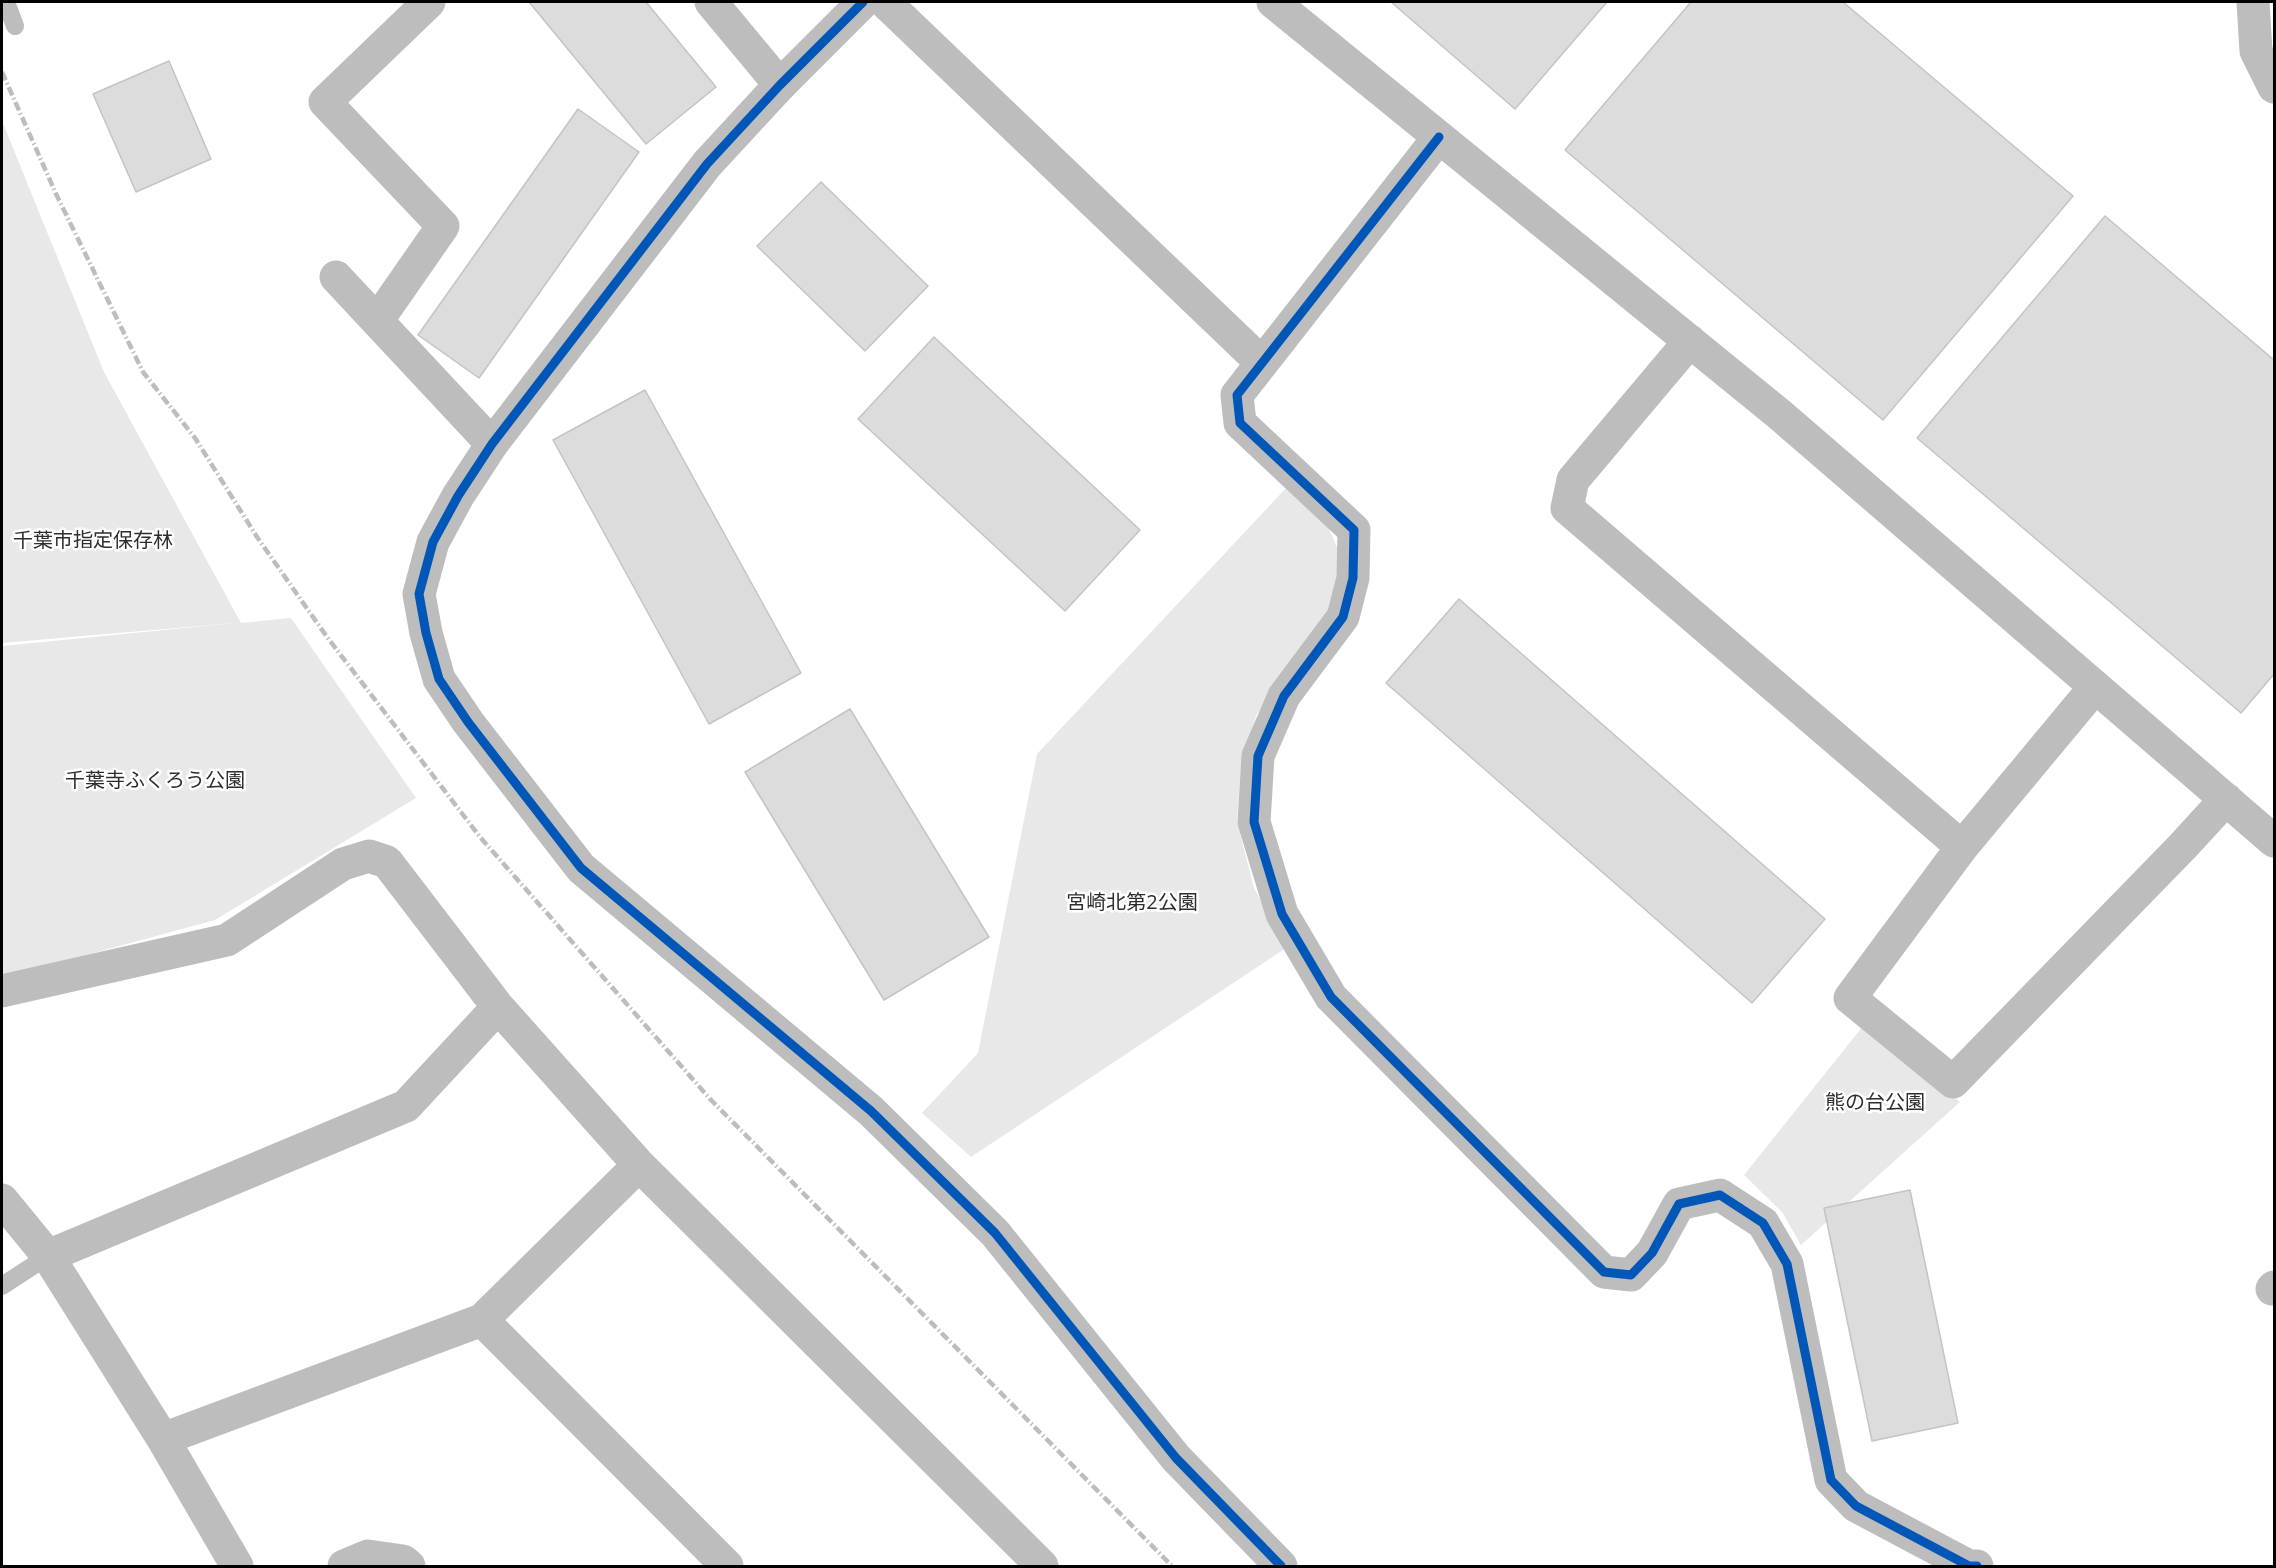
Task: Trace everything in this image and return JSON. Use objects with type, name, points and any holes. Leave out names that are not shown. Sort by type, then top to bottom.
[{"type":"street","points":[[377,321],[443,226],[325,102],[429,2]]},
{"type":"street","points":[[711,2],[780,85]]},
{"type":"street","points":[[863,2],[780,85],[707,164],[492,444],[458,496],[433,542],[419,594],[426,633],[440,679],[468,722],[581,868],[871,1111],[995,1233],[1176,1458],[1281,1566]]},
{"type":"street","points":[[885,2],[1262,363]]},
{"type":"street","points":[[1273,2],[1779,414],[2274,841]]},
{"type":"street","points":[[2253,2],[2256,51],[2274,87]]},
{"type":"street","points":[[1439,137],[1237,395],[1240,423],[1354,531],[1353,578],[1343,617],[1284,696],[1258,756],[1254,822],[1282,914],[1331,997],[1604,1272],[1631,1275],[1652,1253],[1679,1204],[1720,1195],[1763,1223],[1786,1264],[1831,1480],[1856,1506],[1970,1566],[1977,1566]]},
{"type":"street","points":[[336,277],[492,444]]},
{"type":"street","points":[[1690,341],[1573,480],[1567,508],[1962,847]]},
{"type":"street","points":[[2095,687],[1962,847],[1850,998],[1953,1082],[2226,799]]},
{"type":"street","points":[[2,991],[228,940],[343,864],[369,856],[387,862],[498,1007],[639,1165],[1042,1566]]},
{"type":"street","points":[[48,1256],[406,1106],[498,1007]]},
{"type":"street","points":[[163,1439],[482,1320],[639,1165]]},
{"type":"street","points":[[2,1200],[48,1256],[163,1439],[237,1566]]},
{"type":"street","points":[[482,1320],[727,1566]]},
{"type":"street","points":[[344,1566],[368,1556],[403,1561],[409,1566]]},
{"type":"lane","points":[[6,2],[15,26]]},
{"type":"lane","points":[[2,1286],[48,1256]]},
{"type":"green space","name":"千葉寺ふくろう公園","points":[[2,121],[104,372],[241,623],[291,618],[416,798],[215,920],[2,978],[2,646],[235,623],[2,643]]},
{"type":"green space","name":"宮崎北第2公園","points":[[1286,488],[1327,524],[1340,554],[1341,583],[1330,609],[1283,672],[1256,716],[1241,767],[1237,822],[1254,888],[1286,948],[971,1157],[922,1113],[978,1053],[1037,754]]},
{"type":"green space","name":"熊の台公園","points":[[1867,1021],[1960,1102],[1801,1245],[1782,1212],[1744,1175]]},
{"type":"building","points":[[529,2],[646,2],[716,87],[646,144]]},
{"type":"building","points":[[1391,2],[1607,2],[1515,109]]},
{"type":"building","points":[[1691,2],[1843,2],[2073,196],[1883,420],[1565,150]]},
{"type":"building","points":[[169,61],[211,159],[136,192],[93,94]]},
{"type":"building","points":[[578,109],[639,152],[479,378],[418,335]]},
{"type":"building","points":[[821,182],[928,286],[865,351],[757,246]]},
{"type":"building","points":[[2105,216],[2274,360],[2274,674],[2241,713],[1917,438]]},
{"type":"building","points":[[934,337],[1140,530],[1065,611],[858,419]]},
{"type":"building","points":[[645,390],[801,673],[709,724],[553,440]]},
{"type":"building","points":[[1459,599],[1825,919],[1752,1003],[1386,683]]},
{"type":"building","points":[[850,709],[989,937],[884,1000],[745,772]]},
{"type":"building","points":[[1910,1190],[1958,1423],[1872,1441],[1824,1208]]},
{"type":"railway","points":[[2,72],[57,196],[143,372],[195,438],[257,537],[327,637],[480,837],[711,1100],[1172,1566]]},
{"type":"cycle path","points":[[863,2],[780,85],[707,164],[492,444],[458,496],[433,542],[419,594],[426,633],[439,679],[468,722],[581,868],[871,1111],[995,1233],[1176,1458],[1281,1566]]},
{"type":"cycle path","points":[[1439,137],[1237,395],[1240,423],[1354,530],[1353,578],[1343,617],[1284,696],[1258,756],[1254,822],[1282,914],[1331,997],[1604,1272],[1631,1275],[1652,1253],[1679,1204],[1720,1195],[1763,1223],[1787,1264],[1831,1480],[1856,1506],[1969,1566],[1977,1566]]},
{"type":"park label","name":"千葉市指定保存林","points":[[93,541]]}]
